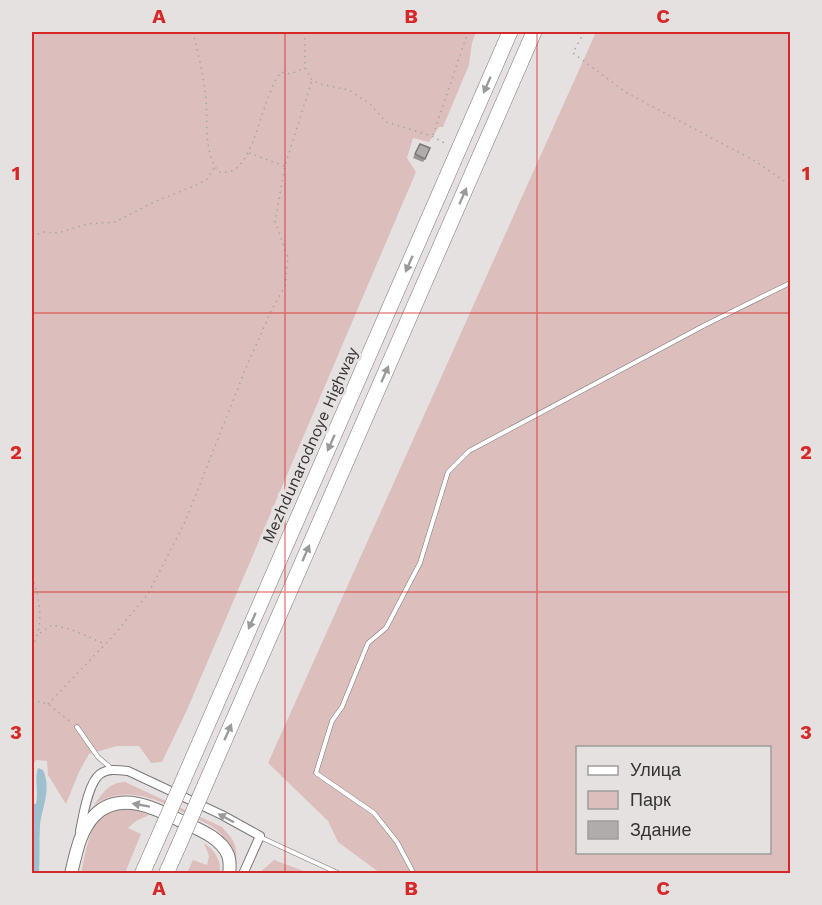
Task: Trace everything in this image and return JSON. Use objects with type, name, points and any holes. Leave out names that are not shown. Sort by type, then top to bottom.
[{"type":"highway","name":"Mezhdunarodnoye Highway","points":[[142,873],[510,32]]},
{"type":"highway","points":[[166,873],[534,32]]},
{"type":"street","points":[[71,873],[83,814],[93,783],[101,773],[113,769],[128,771],[260,836],[243,873]]},
{"type":"street","points":[[78,843],[96,814],[108,806],[136,803],[153,807],[208,834],[221,845],[228,856],[229,873]]},
{"type":"lane","points":[[414,873],[397,842],[374,813],[316,773],[332,721],[342,707],[368,644],[386,628],[420,563],[448,472],[469,451],[790,283]]},
{"type":"lane","points":[[78,727],[98,757],[113,769]]},
{"type":"lane","points":[[260,836],[340,873]]},
{"type":"path","points":[[193,32],[205,90],[210,154],[219,172],[227,173],[234,170],[248,152],[273,83],[281,72],[290,74],[305,68]]},
{"type":"path","points":[[305,32],[305,68],[312,80],[349,90],[370,104],[386,122],[432,136],[458,151]]},
{"type":"path","points":[[432,136],[468,32]]},
{"type":"path","points":[[584,32],[573,53],[627,93],[755,161],[790,185]]},
{"type":"path","points":[[48,705],[148,594],[185,522],[246,368],[271,311],[285,286],[288,258],[275,221],[285,166],[312,80]]},
{"type":"path","points":[[248,152],[285,166]]},
{"type":"path","points":[[32,236],[44,232],[58,233],[87,224],[115,222],[154,202],[195,186],[207,179],[215,167]]},
{"type":"path","points":[[32,576],[39,605],[39,633],[32,649]]},
{"type":"path","points":[[39,633],[52,625],[70,628],[105,644]]},
{"type":"path","points":[[32,700],[48,705],[78,727]]},
{"type":"green space","points":[[32,32],[476,32],[469,65],[443,127],[439,127],[429,142],[413,138],[407,158],[416,172],[187,710],[162,762],[151,763],[139,746],[117,746],[89,754],[66,804],[48,775],[47,761],[36,760],[32,767]]},
{"type":"green space","points":[[596,32],[790,32],[790,873],[380,873],[338,842],[328,821],[268,763]]},
{"type":"green space","points":[[125,782],[222,827],[234,843],[236,862],[228,843],[216,830],[204,822],[153,799],[129,794],[118,795],[106,798],[94,805],[111,786]]},
{"type":"green space","points":[[125,808],[149,815],[128,828],[141,834],[125,873],[81,874],[90,837],[98,820],[111,809]]},
{"type":"green space","points":[[204,843],[216,856],[220,873],[187,873],[193,860],[207,865],[209,856]]},
{"type":"green space","points":[[274,860],[309,873],[259,873]]},
{"type":"water","points":[[38,768],[43,770],[46,777],[47,791],[40,826],[39,873],[32,873],[32,797],[36,804]]},
{"type":"building","points":[[420,144],[430,148],[425,159],[415,154]]}]
